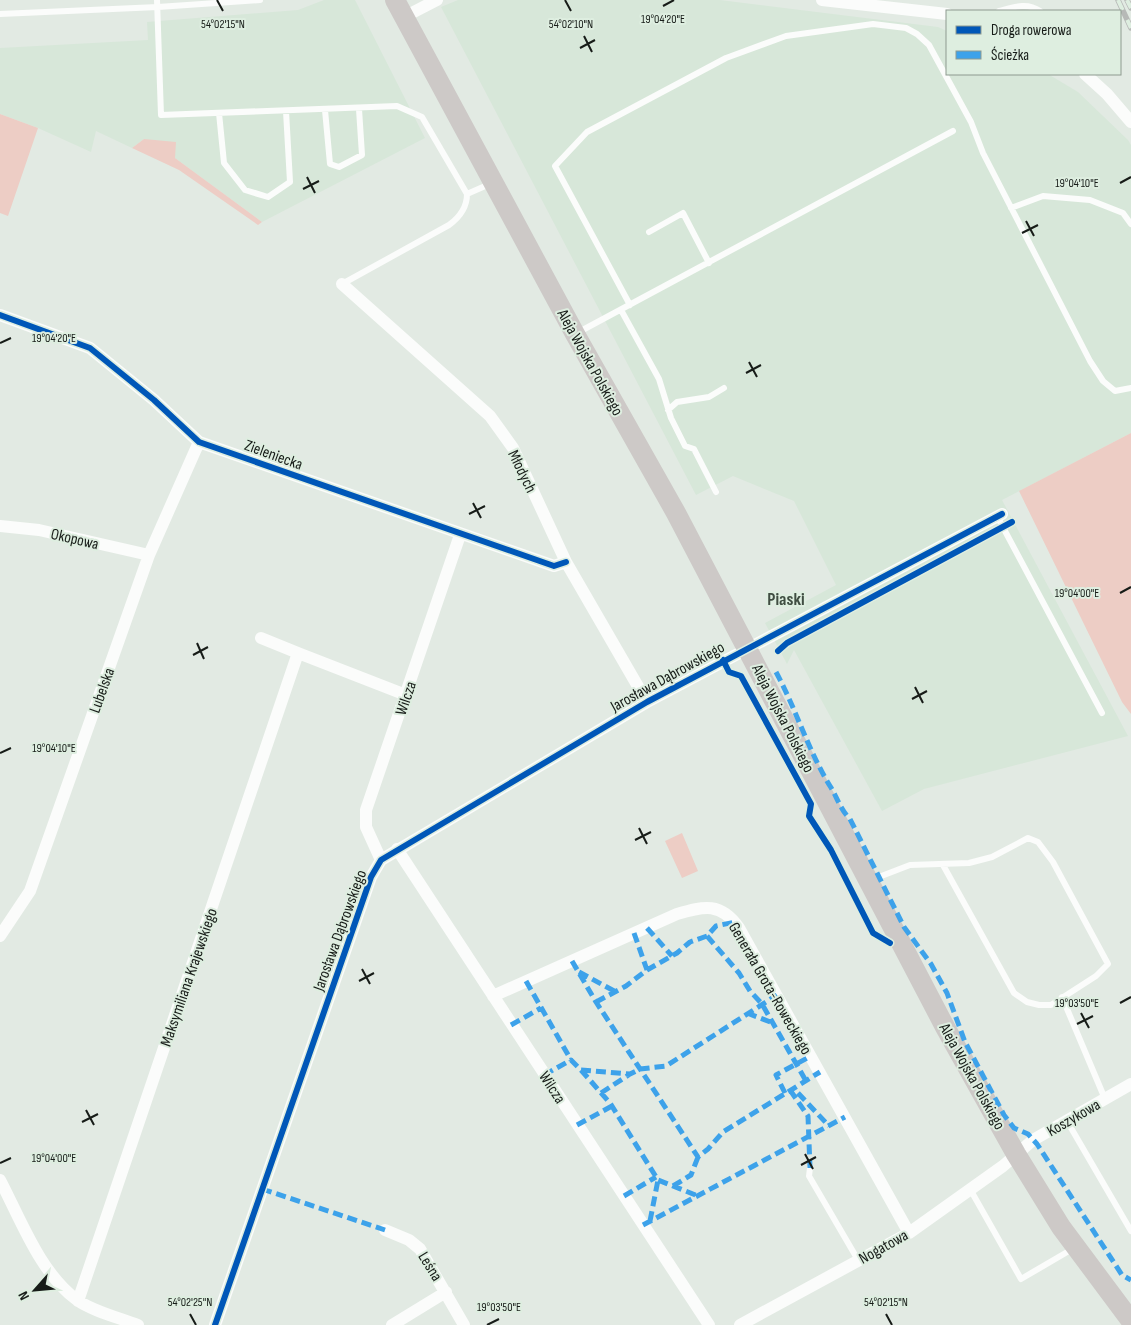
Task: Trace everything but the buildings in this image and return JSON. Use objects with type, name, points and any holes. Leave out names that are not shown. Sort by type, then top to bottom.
[{"type":"main road","name":"Aleja Wojska Polskiego","points":[[400,9],[575,334],[676,513],[945,1027],[1016,1154],[1076,1247],[1131,1321]]},
{"type":"street","points":[[400,9],[437,0]]},
{"type":"street","points":[[822,0],[896,4],[946,14]]},
{"type":"street","points":[[1086,75],[1107,94],[1131,122]]},
{"type":"street","name":"Młodych","points":[[342,284],[490,416],[513,448],[566,562],[647,702]]},
{"type":"street","name":"Zieleniecka","points":[[0,315],[90,348],[154,400],[199,442],[460,536],[554,566],[566,562]]},
{"type":"street","name":"Lubelska","points":[[0,936],[30,891],[149,555],[199,442]]},
{"type":"street","name":"Jarosława Dąbrowskiego","points":[[215,1325],[371,877],[381,860],[647,702],[1000,515]]},
{"type":"street","name":"Okopowa","points":[[0,526],[38,530],[149,555]]},
{"type":"street","name":"Wilcza","points":[[381,860],[366,827],[366,810],[460,536]]},
{"type":"street","points":[[261,638],[406,695]]},
{"type":"street","name":"Maksymiliana Krajewskiego","points":[[78,1301],[298,653]]},
{"type":"street","name":"Wilcza","points":[[397,849],[709,1325]]},
{"type":"street","name":"Generała Grota-Roweckiego","points":[[493,996],[677,914],[700,907],[722,911],[739,928],[909,1232]]},
{"type":"street","name":"Koszykowa","points":[[1016,1154],[1033,1140],[1131,1084]]},
{"type":"street","name":"Nogatowa","points":[[740,1325],[909,1232],[970,1190],[1016,1154]]},
{"type":"street","points":[[0,1180],[41,1258],[58,1282],[78,1301],[138,1325]]},
{"type":"street","name":"Leśna","points":[[385,1230],[415,1243],[426,1256],[464,1325]]},
{"type":"street","name":"Leśna","points":[[392,1325],[446,1292]]},
{"type":"lane","points":[[157,0],[161,115],[359,109],[397,106],[422,117],[467,194],[467,202],[459,217],[450,225],[342,284]]},
{"type":"lane","points":[[0,14],[158,8],[260,0]]},
{"type":"lane","points":[[1003,10],[1022,5],[1034,7],[1038,10]]},
{"type":"lane","points":[[630,305],[555,166],[587,132],[726,58],[786,36],[872,24],[906,28],[917,34],[929,45],[971,122],[983,153],[1090,362],[1103,381],[1115,391],[1131,388]]},
{"type":"lane","points":[[325,110],[330,164],[339,167],[362,155],[359,109]]},
{"type":"lane","points":[[219,113],[224,163],[245,190],[268,197],[290,182],[286,111]]},
{"type":"lane","points":[[575,334],[953,131]]},
{"type":"lane","points":[[467,194],[493,182]]},
{"type":"lane","points":[[1011,208],[1042,196],[1090,200],[1123,213],[1131,224]]},
{"type":"lane","points":[[649,232],[682,214],[709,262]]},
{"type":"lane","points":[[621,310],[659,379],[668,410],[685,446],[694,449],[716,492]]},
{"type":"lane","points":[[668,410],[677,402],[710,397],[724,388]]},
{"type":"lane","points":[[1000,515],[1102,713]]},
{"type":"lane","points":[[868,882],[910,865],[969,863],[992,857],[1028,838],[1038,842],[1053,862],[1108,964],[1096,976],[1051,1005],[1027,1002],[1014,993],[942,865]]},
{"type":"lane","points":[[1062,997],[1105,1099]]},
{"type":"lane","points":[[1067,1121],[1131,1231]]},
{"type":"lane","points":[[810,1168],[809,1176],[858,1260]]},
{"type":"lane","points":[[970,1190],[1021,1278],[1076,1247]]},
{"type":"shaded area","points":[[324,0],[355,0],[425,138],[262,222],[175,158],[144,139],[132,148],[96,131],[91,152],[38,128],[0,114],[0,48],[148,40],[147,22],[298,10]]},
{"type":"shaded area","points":[[458,0],[720,0],[938,27],[946,31],[946,75],[1050,75],[1078,92],[1128,140],[1131,145],[1131,433],[1002,500],[1128,736],[924,789],[882,811],[794,650],[787,664],[765,623],[836,585],[794,501],[733,476],[696,495],[441,7]]},
{"type":"shaded area","points":[[0,114],[38,128],[8,216],[0,213]]},
{"type":"shaded area","points":[[144,139],[176,142],[175,158],[262,222],[258,225],[179,170],[132,148]]},
{"type":"shaded area","points":[[1131,433],[1131,714],[1122,702],[1019,491]]},
{"type":"shaded area","points":[[682,833],[698,871],[682,878],[665,841]]},
{"type":"railway","points":[[1118,0],[1131,28]]},
{"type":"railway","points":[[1127,0],[1131,8]]},
{"type":"marked path","points":[[776,672],[815,758],[841,807],[850,819],[904,927],[931,964],[947,993],[965,1042],[1004,1115],[1014,1128],[1028,1134],[1037,1144],[1122,1275],[1131,1280]]},
{"type":"marked path","points":[[596,1002],[626,986],[647,970],[677,953],[690,942],[707,936],[716,926],[735,922]]},
{"type":"marked path","points":[[647,928],[672,956]]},
{"type":"marked path","points":[[634,933],[647,970]]},
{"type":"marked path","points":[[707,936],[739,973],[750,991],[762,1004],[806,1081]]},
{"type":"marked path","points":[[572,961],[596,1002],[698,1157],[723,1132],[820,1072]]},
{"type":"marked path","points":[[579,972],[616,992]]},
{"type":"marked path","points":[[526,981],[571,1060]]},
{"type":"marked path","points":[[544,1075],[571,1060],[581,1070],[630,1074],[640,1069],[666,1066],[777,995]]},
{"type":"marked path","points":[[511,1025],[541,1008]]},
{"type":"marked path","points":[[747,1013],[773,1023]]},
{"type":"marked path","points":[[785,1093],[776,1075],[811,1056]]},
{"type":"marked path","points":[[581,1070],[610,1103],[658,1180],[698,1196]]},
{"type":"marked path","points":[[601,1093],[630,1074]]},
{"type":"marked path","points":[[790,1090],[808,1116],[810,1168]]},
{"type":"marked path","points":[[798,1093],[829,1126]]},
{"type":"marked path","points":[[577,1125],[612,1106]]},
{"type":"marked path","points":[[643,1225],[845,1117]]},
{"type":"marked path","points":[[673,1186],[691,1175],[698,1157]]},
{"type":"marked path","points":[[624,1196],[656,1177]]},
{"type":"marked path","points":[[650,1221],[658,1180]]},
{"type":"marked path","points":[[262,1189],[385,1230]]},
{"type":"cycle path","points":[[0,315],[90,348],[154,400],[199,442],[554,566],[566,562]]},
{"type":"cycle path","points":[[215,1325],[371,877],[381,860],[647,702],[1002,514]]},
{"type":"cycle path","points":[[778,651],[787,643],[1012,522]]},
{"type":"cycle path","points":[[723,660],[729,672],[741,676],[811,804],[809,816],[831,850],[873,933],[890,943]]},
{"type":"district","name":"Piaski","points":[[786,599]]}]
